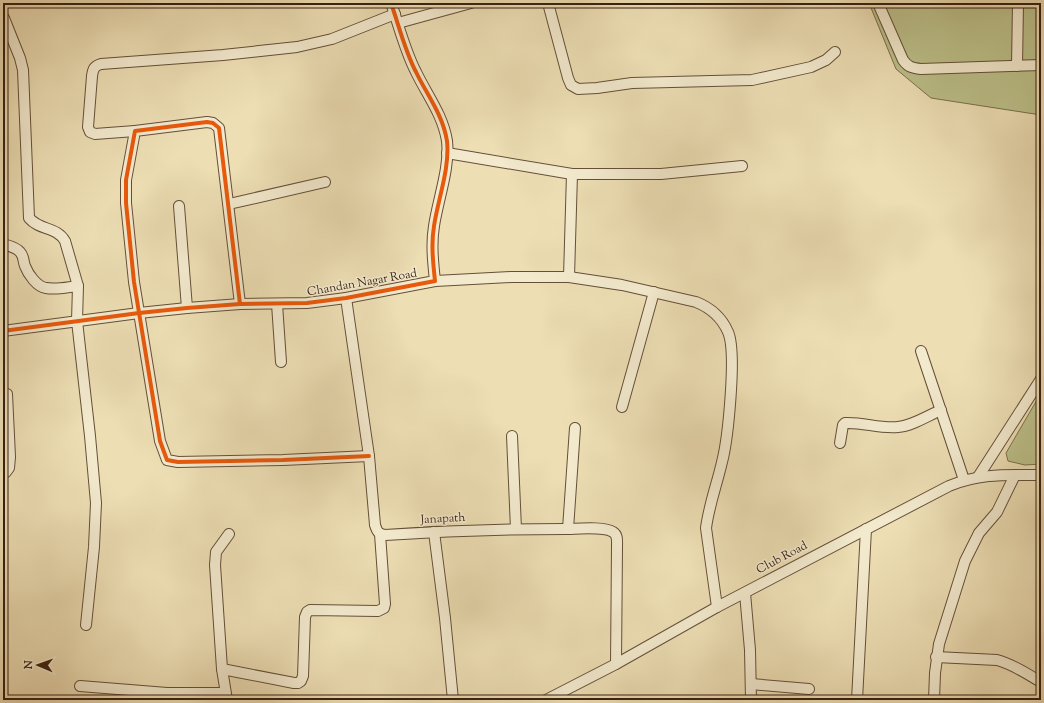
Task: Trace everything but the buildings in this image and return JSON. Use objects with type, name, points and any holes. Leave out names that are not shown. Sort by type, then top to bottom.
[{"type":"street","name":"Chandan Nagar Road","points":[[3,331],[187,308],[240,304],[306,303],[346,298],[435,280],[432,238],[447,153],[444,127],[433,102],[416,72],[391,3]]},
{"type":"street","points":[[240,304],[219,128],[214,123],[208,122],[135,131],[95,134],[90,132],[88,127],[93,69],[101,64],[223,55],[311,44],[397,19],[471,3]]},
{"type":"street","points":[[548,3],[568,78],[571,85],[578,89],[632,83],[726,81],[765,78],[811,67],[826,60],[834,52]]},
{"type":"street","points":[[878,3],[902,60],[906,65],[912,68],[1041,65]]},
{"type":"street","points":[[1017,66],[1018,3]]},
{"type":"street","points":[[4,18],[20,58],[23,70],[30,218],[37,225],[62,235],[78,286],[77,321],[96,503],[94,547],[86,625]]},
{"type":"street","points":[[135,131],[129,159],[126,191],[134,282],[160,441],[167,460],[178,462],[368,456]]},
{"type":"street","points":[[447,153],[572,174],[661,174],[742,166]]},
{"type":"street","points":[[570,277],[572,174]]},
{"type":"street","points":[[229,204],[326,182]]},
{"type":"street","points":[[179,206],[187,308]]},
{"type":"street","points":[[3,244],[12,247],[23,255],[27,271],[42,287],[52,288],[78,286]]},
{"type":"street","points":[[435,280],[511,277],[570,277],[622,285],[696,302],[715,312],[723,323],[732,345],[730,400],[725,448],[719,476],[707,516],[706,528],[717,607]]},
{"type":"street","points":[[622,407],[654,292]]},
{"type":"street","points":[[222,669],[294,683],[302,681],[305,617],[310,610],[378,611],[384,608],[385,604],[380,534],[375,525],[368,456],[346,298]]},
{"type":"street","points":[[277,304],[281,362]]},
{"type":"street","points":[[921,351],[964,480]]},
{"type":"street","points":[[978,477],[1041,379]]},
{"type":"street","points":[[3,474],[9,468],[10,457],[7,394]]},
{"type":"street","points":[[840,443],[843,425],[845,423],[898,428],[912,424],[941,410]]},
{"type":"street","points":[[568,528],[575,428]]},
{"type":"street","points":[[512,436],[516,529]]},
{"type":"street","points":[[934,700],[936,658],[943,630],[967,556],[979,533],[997,512],[1015,475]]},
{"type":"street","name":"Club Road","points":[[546,700],[616,664],[717,607],[949,486],[964,480],[978,477],[1041,475]]},
{"type":"street","name":"Janapath","points":[[380,534],[568,528],[607,529],[614,532],[617,537],[616,664]]},
{"type":"street","points":[[857,700],[866,529]]},
{"type":"street","points":[[434,532],[445,618],[453,700]]},
{"type":"street","points":[[80,686],[226,696],[222,669],[215,558],[219,546],[229,534]]},
{"type":"street","points":[[745,593],[750,650],[751,700]]},
{"type":"street","points":[[936,658],[997,660],[1016,667],[1041,682]]},
{"type":"street","points":[[751,684],[809,689]]},
{"type":"green space","points":[[869,3],[1041,3],[1041,115],[931,98],[896,69]]},
{"type":"green space","points":[[1041,393],[1041,464],[1025,465],[1008,461],[1006,453]]},
{"type":"cycle path","points":[[3,331],[187,308],[240,304],[307,303],[346,298],[435,281],[433,233],[447,162],[447,141],[442,122],[412,64],[391,3]]},
{"type":"cycle path","points":[[240,304],[219,128],[213,123],[207,122],[135,131],[126,180],[126,203],[134,282],[160,441],[167,460],[178,462],[283,460],[369,456]]}]
